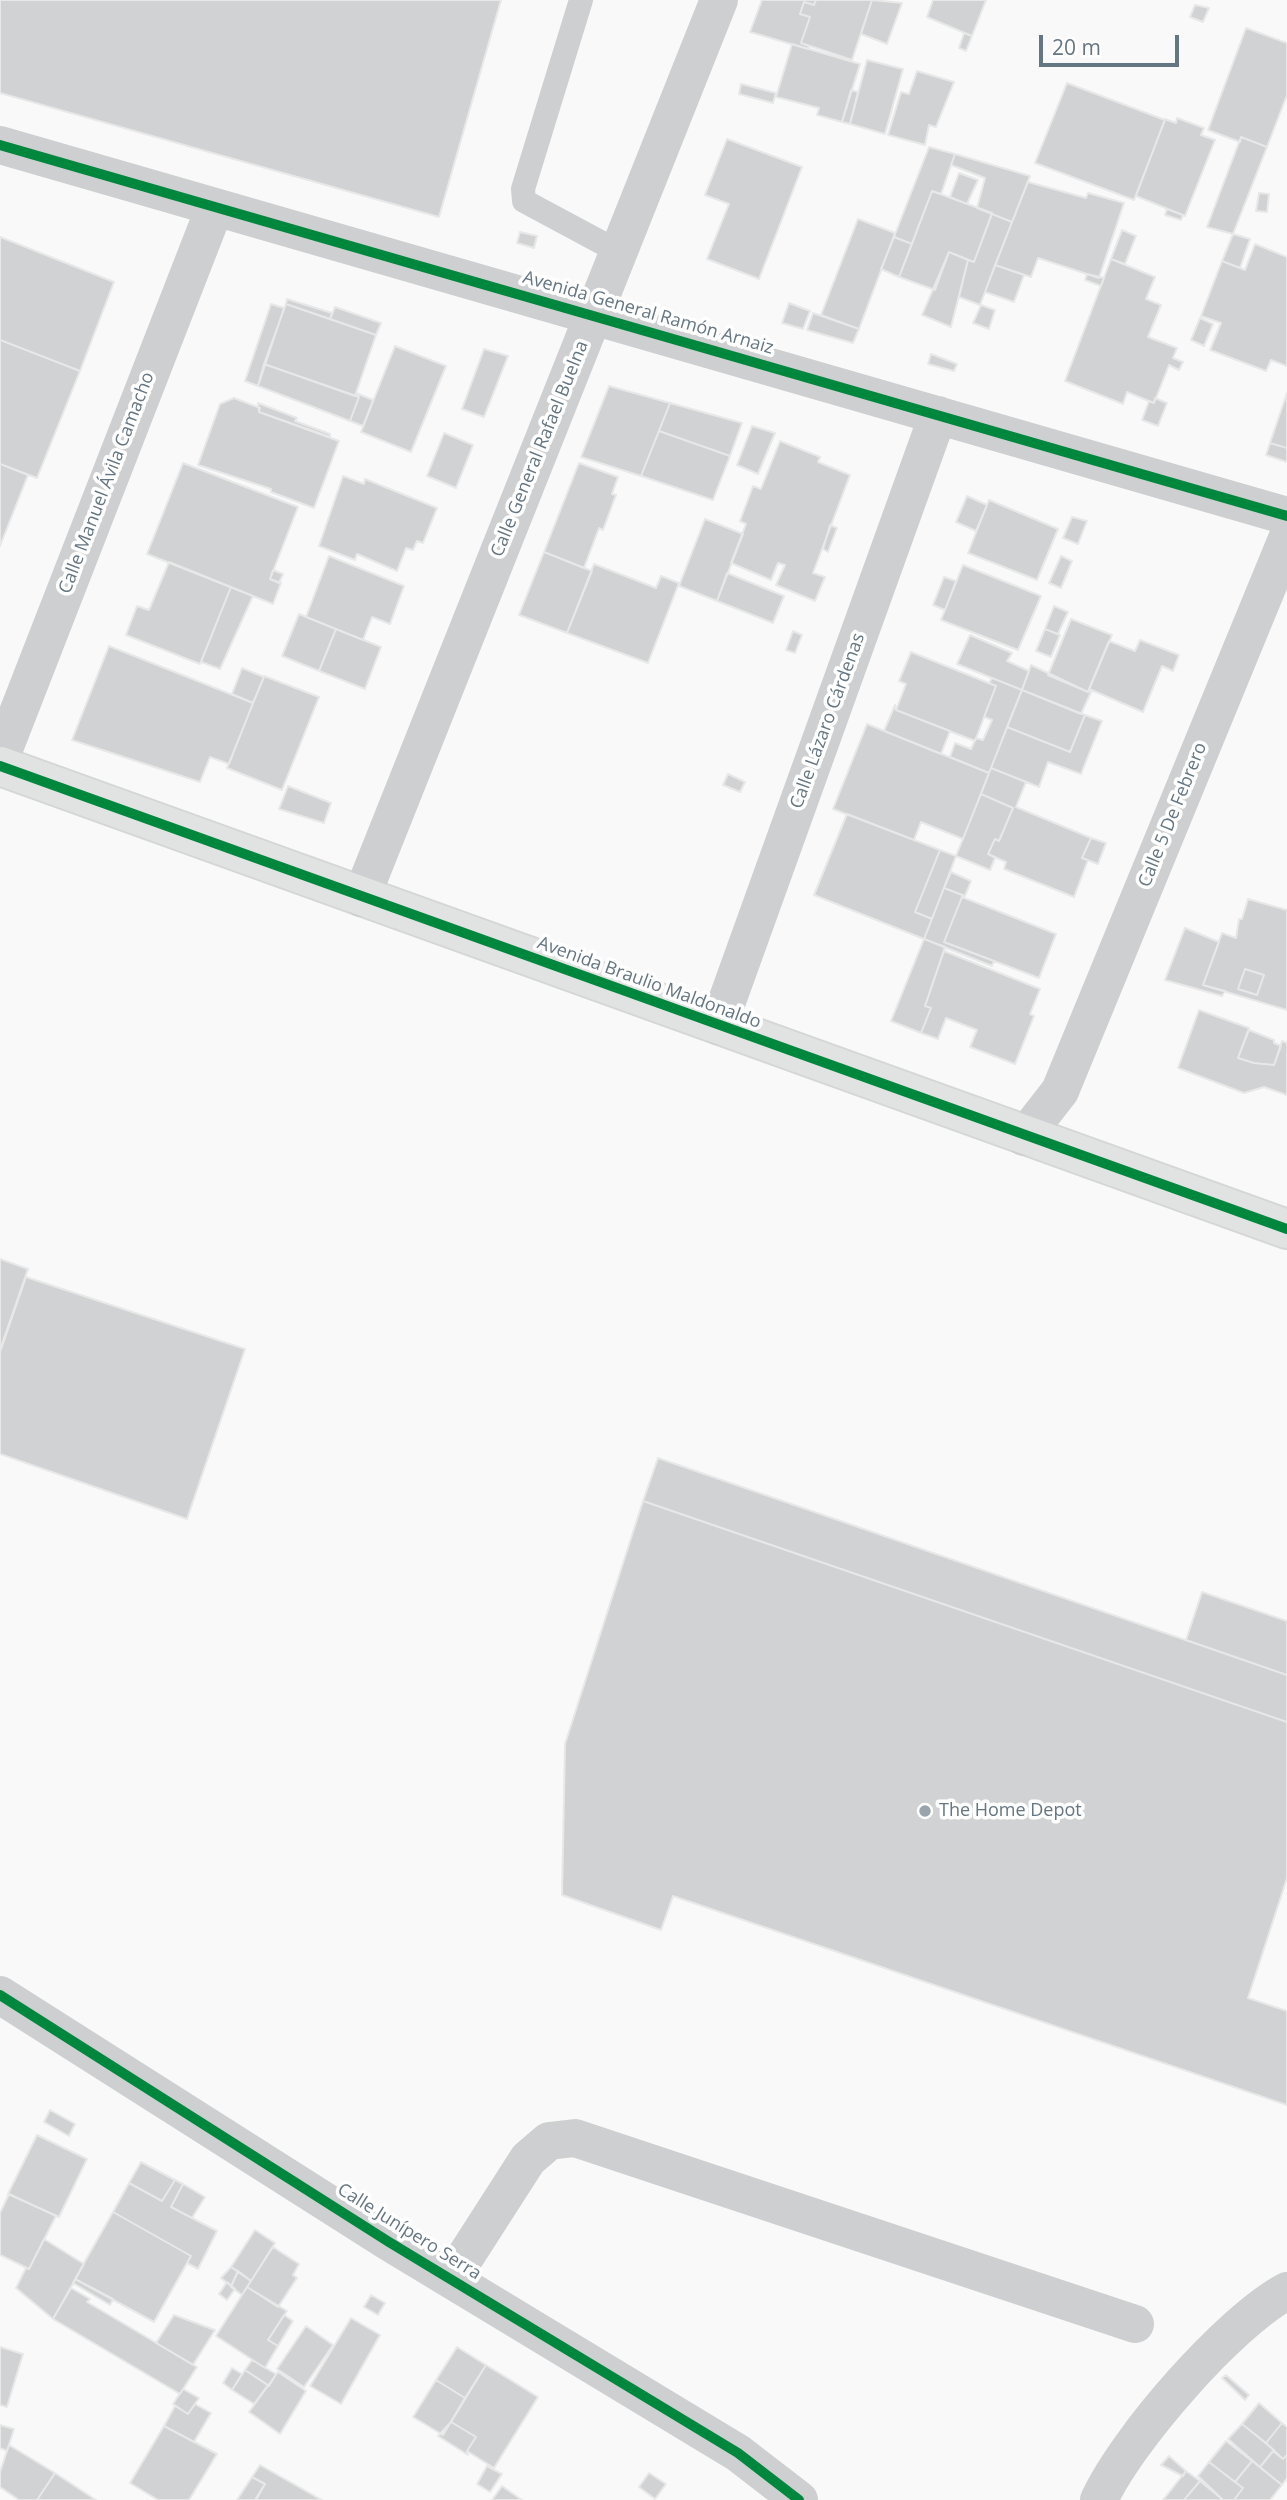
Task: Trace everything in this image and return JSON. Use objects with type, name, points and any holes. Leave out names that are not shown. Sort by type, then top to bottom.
[{"type":"street","name":"Calle General Rafael Buelna","points":[[361,898],[719,0]]},
{"type":"street","name":"Avenida General Ramón Arnaiz","points":[[0,145],[1287,516]]},
{"type":"street","name":"Calle Manuel Ávila Camacho","points":[[0,760],[215,207]]},
{"type":"street","name":"Calle Lázaro Cárdenas","points":[[718,1026],[938,415]]},
{"type":"street","name":"Calle 5 De Febrero","points":[[1024,1137],[1060,1091],[1287,539]]},
{"type":"street","name":"Avenida Braulio Maldonaldo","points":[[0,766],[1024,1137],[1287,1229]]},
{"type":"street","points":[[1060,1091],[1069,1153]]},
{"type":"street","name":"Calle Junípero Serra","points":[[0,1995],[451,2279],[738,2453],[799,2500]]},
{"type":"street","points":[[451,2279],[528,2159],[549,2141],[575,2138],[1135,2324]]},
{"type":"street","points":[[1099,2500],[1133,2446],[1190,2376],[1236,2329],[1287,2291]]},
{"type":"lane","points":[[580,0],[523,189],[524,201],[619,252]]},
{"type":"building","points":[[0,0],[501,0],[439,217],[0,93]]},
{"type":"building","points":[[762,0],[816,0],[814,5],[804,2],[800,14],[810,17],[801,43],[809,46],[808,49],[750,32]]},
{"type":"building","points":[[816,0],[872,0],[852,60],[801,43],[810,17],[800,14],[804,2],[814,5]]},
{"type":"building","points":[[872,0],[902,3],[887,44],[861,34]]},
{"type":"building","points":[[933,0],[986,0],[972,36],[927,17]]},
{"type":"building","points":[[1195,5],[1209,8],[1203,22],[1190,17]]},
{"type":"building","points":[[1246,28],[1287,43],[1287,95],[1267,147],[1241,137],[1240,142],[1208,130]]},
{"type":"building","points":[[964,33],[972,36],[966,51],[959,48]]},
{"type":"building","points":[[792,44],[860,64],[842,122],[817,115],[819,108],[776,97]]},
{"type":"building","points":[[867,60],[903,69],[885,134],[850,124]]},
{"type":"building","points":[[917,71],[954,82],[936,127],[929,125],[925,145],[888,135],[901,92],[909,94]]},
{"type":"building","points":[[1067,83],[1165,120],[1134,200],[1035,163]]},
{"type":"building","points":[[741,84],[776,93],[773,103],[739,94]]},
{"type":"building","points":[[851,90],[858,92],[850,124],[842,122]]},
{"type":"building","points":[[1177,118],[1204,128],[1201,135],[1215,140],[1185,216],[1136,196],[1165,119],[1176,123]]},
{"type":"building","points":[[1241,137],[1267,147],[1233,234],[1207,227]]},
{"type":"building","points":[[727,139],[802,167],[759,279],[707,259],[729,204],[705,195]]},
{"type":"building","points":[[929,147],[955,154],[941,194],[932,191],[912,244],[894,237]]},
{"type":"building","points":[[955,154],[1030,176],[1012,222],[977,208],[985,178],[951,165]]},
{"type":"building","points":[[959,173],[978,180],[967,204],[950,197]]},
{"type":"building","points":[[1028,182],[1086,198],[1088,193],[1124,203],[1099,278],[1038,258],[1031,277],[995,265]]},
{"type":"building","points":[[932,191],[992,213],[974,262],[949,252],[935,290],[899,277]]},
{"type":"building","points":[[1259,193],[1269,194],[1267,212],[1256,211]]},
{"type":"building","points":[[1167,209],[1183,215],[1181,220],[1165,215]]},
{"type":"building","points":[[992,214],[1012,222],[980,305],[959,297],[968,260],[974,262]]},
{"type":"building","points":[[858,219],[895,233],[859,329],[821,315]]},
{"type":"building","points":[[1122,230],[1136,236],[1125,264],[1111,259]]},
{"type":"building","points":[[520,232],[537,236],[534,248],[517,243]]},
{"type":"building","points":[[1233,234],[1250,239],[1240,268],[1222,261]]},
{"type":"building","points":[[0,237],[114,282],[80,371],[0,340]]},
{"type":"building","points":[[894,237],[912,244],[899,277],[881,269]]},
{"type":"building","points":[[1255,244],[1287,257],[1287,366],[1271,360],[1266,371],[1210,350],[1221,323],[1201,316],[1222,261],[1245,270]]},
{"type":"building","points":[[949,252],[968,260],[951,327],[922,315]]},
{"type":"building","points":[[1111,259],[1155,277],[1146,299],[1161,305],[1148,337],[1177,348],[1173,358],[1183,362],[1179,370],[1169,365],[1154,403],[1127,392],[1123,404],[1065,381]]},
{"type":"building","points":[[995,265],[1024,275],[1014,302],[985,292]]},
{"type":"building","points":[[1087,274],[1104,278],[1101,286],[1085,280]]},
{"type":"building","points":[[287,299],[332,313],[330,319],[286,304]]},
{"type":"building","points":[[789,303],[810,311],[803,329],[782,323]]},
{"type":"building","points":[[271,304],[284,308],[258,386],[245,381]]},
{"type":"building","points":[[286,304],[376,335],[355,396],[264,364]]},
{"type":"building","points":[[981,305],[995,310],[989,329],[973,323]]},
{"type":"building","points":[[335,307],[381,323],[376,335],[330,319]]},
{"type":"building","points":[[813,313],[859,329],[853,343],[807,330]]},
{"type":"building","points":[[1200,318],[1213,324],[1204,346],[1191,340]]},
{"type":"building","points":[[0,340],[80,371],[37,478],[0,464]]},
{"type":"building","points":[[395,346],[446,366],[411,452],[361,432]]},
{"type":"building","points":[[484,349],[508,356],[484,417],[462,409]]},
{"type":"building","points":[[931,354],[957,364],[954,371],[928,364]]},
{"type":"building","points":[[264,364],[359,397],[350,421],[258,386]]},
{"type":"building","points":[[609,386],[670,403],[641,476],[581,457]]},
{"type":"building","points":[[356,393],[373,400],[363,426],[350,421],[359,397]]},
{"type":"building","points":[[1287,393],[1287,448],[1270,443]]},
{"type":"building","points":[[234,398],[260,408],[259,412],[339,441],[314,508],[271,492],[271,489],[198,465],[220,404]]},
{"type":"building","points":[[1155,398],[1167,403],[1158,426],[1142,420],[1149,401],[1154,403]]},
{"type":"building","points":[[258,403],[297,418],[295,421],[330,434],[330,437],[259,412]]},
{"type":"building","points":[[670,403],[742,423],[730,456],[659,431]]},
{"type":"building","points":[[752,426],[775,433],[758,474],[737,465]]},
{"type":"building","points":[[659,431],[730,456],[713,500],[641,476]]},
{"type":"building","points":[[444,433],[473,445],[456,488],[427,476]]},
{"type":"building","points":[[780,441],[820,457],[818,462],[850,475],[813,573],[825,577],[815,601],[776,585],[785,565],[778,563],[771,580],[731,563],[746,524],[740,521],[753,486],[761,489]]},
{"type":"building","points":[[1270,443],[1287,448],[1287,462],[1266,455]]},
{"type":"building","points":[[183,463],[298,507],[270,579],[281,583],[273,604],[147,554]]},
{"type":"building","points":[[579,463],[618,477],[612,494],[616,495],[603,530],[599,528],[584,568],[544,552]]},
{"type":"building","points":[[0,464],[28,475],[0,546]]},
{"type":"building","points":[[343,476],[364,484],[365,479],[437,508],[423,543],[417,541],[413,550],[406,548],[397,571],[357,554],[355,560],[319,546]]},
{"type":"building","points":[[967,496],[987,505],[976,531],[956,522]]},
{"type":"building","points":[[989,500],[1058,529],[1037,580],[968,553]]},
{"type":"building","points":[[1072,517],[1087,521],[1078,544],[1063,538]]},
{"type":"building","points":[[705,519],[743,534],[717,601],[679,586]]},
{"type":"building","points":[[830,525],[837,528],[828,552],[823,549]]},
{"type":"building","points":[[544,552],[592,571],[567,633],[519,615]]},
{"type":"building","points":[[329,556],[404,586],[390,624],[372,617],[363,640],[306,617]]},
{"type":"building","points":[[1061,556],[1072,561],[1061,588],[1049,583]]},
{"type":"building","points":[[169,562],[231,587],[200,664],[126,635],[137,606],[149,610]]},
{"type":"building","points":[[594,564],[656,588],[661,576],[679,583],[648,663],[567,633]]},
{"type":"building","points":[[963,565],[1041,596],[1018,650],[941,620]]},
{"type":"building","points":[[273,570],[283,574],[279,583],[270,579]]},
{"type":"building","points":[[727,573],[784,596],[773,623],[717,601]]},
{"type":"building","points":[[944,577],[956,581],[945,610],[933,605]]},
{"type":"building","points":[[231,587],[253,596],[220,669],[201,662]]},
{"type":"building","points":[[1054,606],[1068,612],[1058,634],[1045,629]]},
{"type":"building","points":[[299,614],[336,629],[319,671],[282,656]]},
{"type":"building","points":[[1071,619],[1112,635],[1088,692],[1048,675]]},
{"type":"building","points":[[336,629],[381,647],[365,689],[319,671]]},
{"type":"building","points":[[1045,629],[1060,635],[1051,657],[1036,651]]},
{"type":"building","points":[[793,631],[802,635],[795,653],[786,650]]},
{"type":"building","points":[[970,635],[1012,653],[1007,661],[1029,671],[1022,690],[957,664]]},
{"type":"building","points":[[1140,640],[1179,655],[1173,671],[1162,666],[1143,712],[1089,689],[1109,641],[1135,651]]},
{"type":"building","points":[[109,646],[253,703],[229,764],[210,757],[200,782],[72,740]]},
{"type":"building","points":[[911,652],[996,686],[975,741],[896,710],[906,684],[899,681]]},
{"type":"building","points":[[1031,665],[1088,692],[1092,690],[1081,714],[1022,690]]},
{"type":"building","points":[[242,668],[264,677],[253,703],[232,694]]},
{"type":"building","points":[[264,676],[319,697],[282,790],[227,768]]},
{"type":"building","points":[[992,678],[1022,690],[989,773],[950,757],[955,743],[971,749],[976,738],[983,740],[992,720],[984,717],[996,686],[989,683]]},
{"type":"building","points":[[1022,690],[1085,715],[1070,752],[1007,727]]},
{"type":"building","points":[[895,705],[896,710],[950,731],[941,754],[884,731]]},
{"type":"building","points":[[1085,715],[1102,721],[1081,774],[1048,762],[1039,787],[991,768],[1007,727],[1070,752]]},
{"type":"building","points":[[867,724],[989,773],[963,839],[921,822],[914,840],[833,809]]},
{"type":"building","points":[[991,768],[1026,782],[1016,807],[1091,838],[1082,858],[1088,860],[1074,897],[1004,869],[1006,862],[988,854],[995,839],[999,841],[1013,808],[981,794]]},
{"type":"building","points":[[728,774],[745,782],[740,792],[723,785]]},
{"type":"building","points":[[288,786],[331,803],[324,823],[279,809]]},
{"type":"building","points":[[981,794],[1013,808],[999,841],[995,839],[988,854],[995,858],[990,870],[956,856]]},
{"type":"building","points":[[847,814],[940,850],[915,912],[932,919],[924,939],[814,895]]},
{"type":"building","points":[[1091,838],[1106,843],[1098,864],[1082,858]]},
{"type":"building","points":[[940,850],[956,856],[932,919],[915,912]]},
{"type":"building","points":[[951,872],[971,881],[965,896],[944,888]]},
{"type":"building","points":[[944,888],[965,896],[962,897],[944,942],[994,961],[992,966],[924,939]]},
{"type":"building","points":[[962,897],[1056,934],[1039,978],[944,942]]},
{"type":"building","points":[[1248,899],[1287,910],[1287,1010],[1203,985],[1222,933],[1236,938],[1239,919],[1242,919]],"holes":[[[1245,969],[1264,975],[1257,995],[1238,989]]]},
{"type":"building","points":[[1185,928],[1219,942],[1203,985],[1225,991],[1222,996],[1165,980]]},
{"type":"building","points":[[924,939],[945,947],[925,1006],[931,1008],[921,1033],[891,1021]]},
{"type":"building","points":[[944,951],[1040,989],[1030,1014],[1034,1016],[1015,1064],[970,1047],[977,1030],[946,1018],[938,1039],[921,1033],[931,1008],[925,1006]]},
{"type":"building","points":[[1245,969],[1264,975],[1257,995],[1238,989]]},
{"type":"building","points":[[1199,1010],[1249,1028],[1238,1058],[1274,1065],[1282,1041],[1287,1043],[1287,1095],[1264,1087],[1244,1093],[1178,1068]]},
{"type":"building","points":[[1249,1030],[1274,1040],[1274,1043],[1281,1046],[1274,1065],[1238,1058]]},
{"type":"building","points":[[0,1259],[28,1269],[0,1350]]},
{"type":"building","points":[[26,1277],[245,1349],[187,1519],[0,1454],[0,1352]]},
{"type":"building","points":[[658,1458],[1287,1675],[1287,1722],[643,1501]]},
{"type":"building","name":"The Home Depot","points":[[643,1501],[1287,1722],[1287,1878],[1248,1998],[1287,2011],[1287,2105],[673,1896],[661,1930],[562,1895],[565,1744]]},
{"type":"building","points":[[1202,1592],[1287,1621],[1287,1675],[1186,1640]]},
{"type":"building","points":[[50,2110],[75,2124],[69,2136],[44,2122]]},
{"type":"building","points":[[37,2135],[87,2159],[59,2217],[8,2194]]},
{"type":"building","points":[[141,2162],[175,2180],[162,2201],[129,2183]]},
{"type":"building","points":[[175,2180],[183,2184],[171,2207],[217,2231],[198,2269],[187,2263],[191,2256],[113,2212],[129,2183],[162,2201]]},
{"type":"building","points":[[183,2184],[205,2197],[192,2218],[171,2207]]},
{"type":"building","points":[[9,2194],[56,2216],[29,2269],[0,2255],[0,2213]]},
{"type":"building","points":[[113,2212],[191,2256],[154,2322],[75,2279]]},
{"type":"building","points":[[255,2230],[275,2243],[251,2281],[231,2267]]},
{"type":"building","points":[[44,2239],[84,2264],[53,2319],[16,2288]]},
{"type":"building","points":[[273,2247],[299,2264],[293,2275],[297,2278],[278,2307],[247,2287]]},
{"type":"building","points":[[231,2267],[238,2271],[231,2286],[221,2278]]},
{"type":"building","points":[[238,2271],[251,2281],[242,2295],[231,2287]]},
{"type":"building","points":[[75,2279],[113,2299],[110,2305],[73,2283]]},
{"type":"building","points":[[227,2282],[235,2289],[227,2300],[219,2294]]},
{"type":"building","points":[[247,2287],[287,2311],[268,2340],[278,2346],[265,2368],[216,2336]]},
{"type":"building","points":[[71,2288],[90,2299],[87,2302],[197,2367],[180,2394],[53,2319]]},
{"type":"building","points":[[371,2295],[385,2303],[378,2315],[364,2307]]},
{"type":"building","points":[[174,2315],[215,2330],[193,2365],[156,2343]]},
{"type":"building","points":[[284,2315],[293,2321],[278,2346],[268,2340]]},
{"type":"building","points":[[351,2318],[380,2335],[341,2404],[310,2386]]},
{"type":"building","points":[[306,2326],[333,2345],[304,2387],[277,2369]]},
{"type":"building","points":[[0,2347],[23,2354],[7,2407],[0,2405]]},
{"type":"building","points":[[457,2347],[486,2365],[465,2398],[436,2380]]},
{"type":"building","points":[[252,2360],[276,2374],[269,2386],[245,2370]]},
{"type":"building","points":[[486,2365],[538,2397],[494,2468],[467,2451],[476,2437],[451,2422]]},
{"type":"building","points":[[232,2368],[242,2374],[232,2390],[223,2383]]},
{"type":"building","points":[[245,2370],[268,2385],[254,2404],[232,2390]]},
{"type":"building","points":[[278,2372],[306,2391],[280,2434],[249,2412]]},
{"type":"building","points":[[1226,2375],[1249,2395],[1245,2400],[1222,2378]]},
{"type":"building","points":[[436,2380],[465,2398],[443,2435],[413,2417]]},
{"type":"building","points":[[183,2389],[199,2398],[188,2414],[173,2404]]},
{"type":"building","points":[[1259,2403],[1282,2423],[1266,2443],[1242,2424]]},
{"type":"building","points":[[195,2404],[211,2413],[194,2442],[164,2426],[175,2406],[188,2414]]},
{"type":"building","points":[[451,2422],[476,2437],[467,2451],[468,2455],[438,2436]]},
{"type":"building","points":[[1282,2423],[1287,2427],[1287,2455],[1283,2459],[1266,2443]]},
{"type":"building","points":[[1242,2424],[1274,2450],[1260,2467],[1228,2439]]},
{"type":"building","points":[[0,2425],[14,2429],[7,2451],[0,2448]]},
{"type":"building","points":[[164,2426],[217,2454],[189,2500],[158,2500],[130,2483]]},
{"type":"building","points":[[1226,2441],[1252,2461],[1235,2482],[1209,2462]]},
{"type":"building","points":[[9,2445],[55,2473],[37,2500],[19,2500],[0,2487],[0,2472]]},
{"type":"building","points":[[1273,2451],[1283,2459],[1287,2455],[1287,2478],[1282,2485],[1260,2467]]},
{"type":"building","points":[[1169,2456],[1186,2471],[1183,2476],[1161,2465]]},
{"type":"building","points":[[1252,2461],[1282,2485],[1270,2500],[1234,2500],[1243,2488],[1235,2482]]},
{"type":"building","points":[[1209,2462],[1243,2488],[1234,2500],[1223,2500],[1198,2476]]},
{"type":"building","points":[[260,2465],[322,2500],[255,2500],[265,2484],[252,2477]]},
{"type":"building","points":[[487,2466],[502,2474],[490,2492],[477,2484]]},
{"type":"building","points":[[1186,2471],[1200,2481],[1184,2500],[1163,2500]]},
{"type":"building","points":[[55,2473],[96,2500],[37,2500]]},
{"type":"building","points":[[649,2473],[666,2484],[655,2499],[639,2487]]},
{"type":"building","points":[[252,2477],[265,2484],[256,2500],[237,2500]]},
{"type":"building","points":[[1200,2481],[1222,2499],[1184,2500]]},
{"type":"building","points":[[502,2486],[522,2500],[492,2500]]},
{"type":"cycle path","points":[[0,145],[1287,516]]},
{"type":"cycle path","points":[[0,766],[1287,1229]]},
{"type":"cycle path","points":[[0,1995],[389,2242],[738,2453],[799,2500]]},
{"type":"place","name":"The Home Depot","points":[[925,1811]]}]
